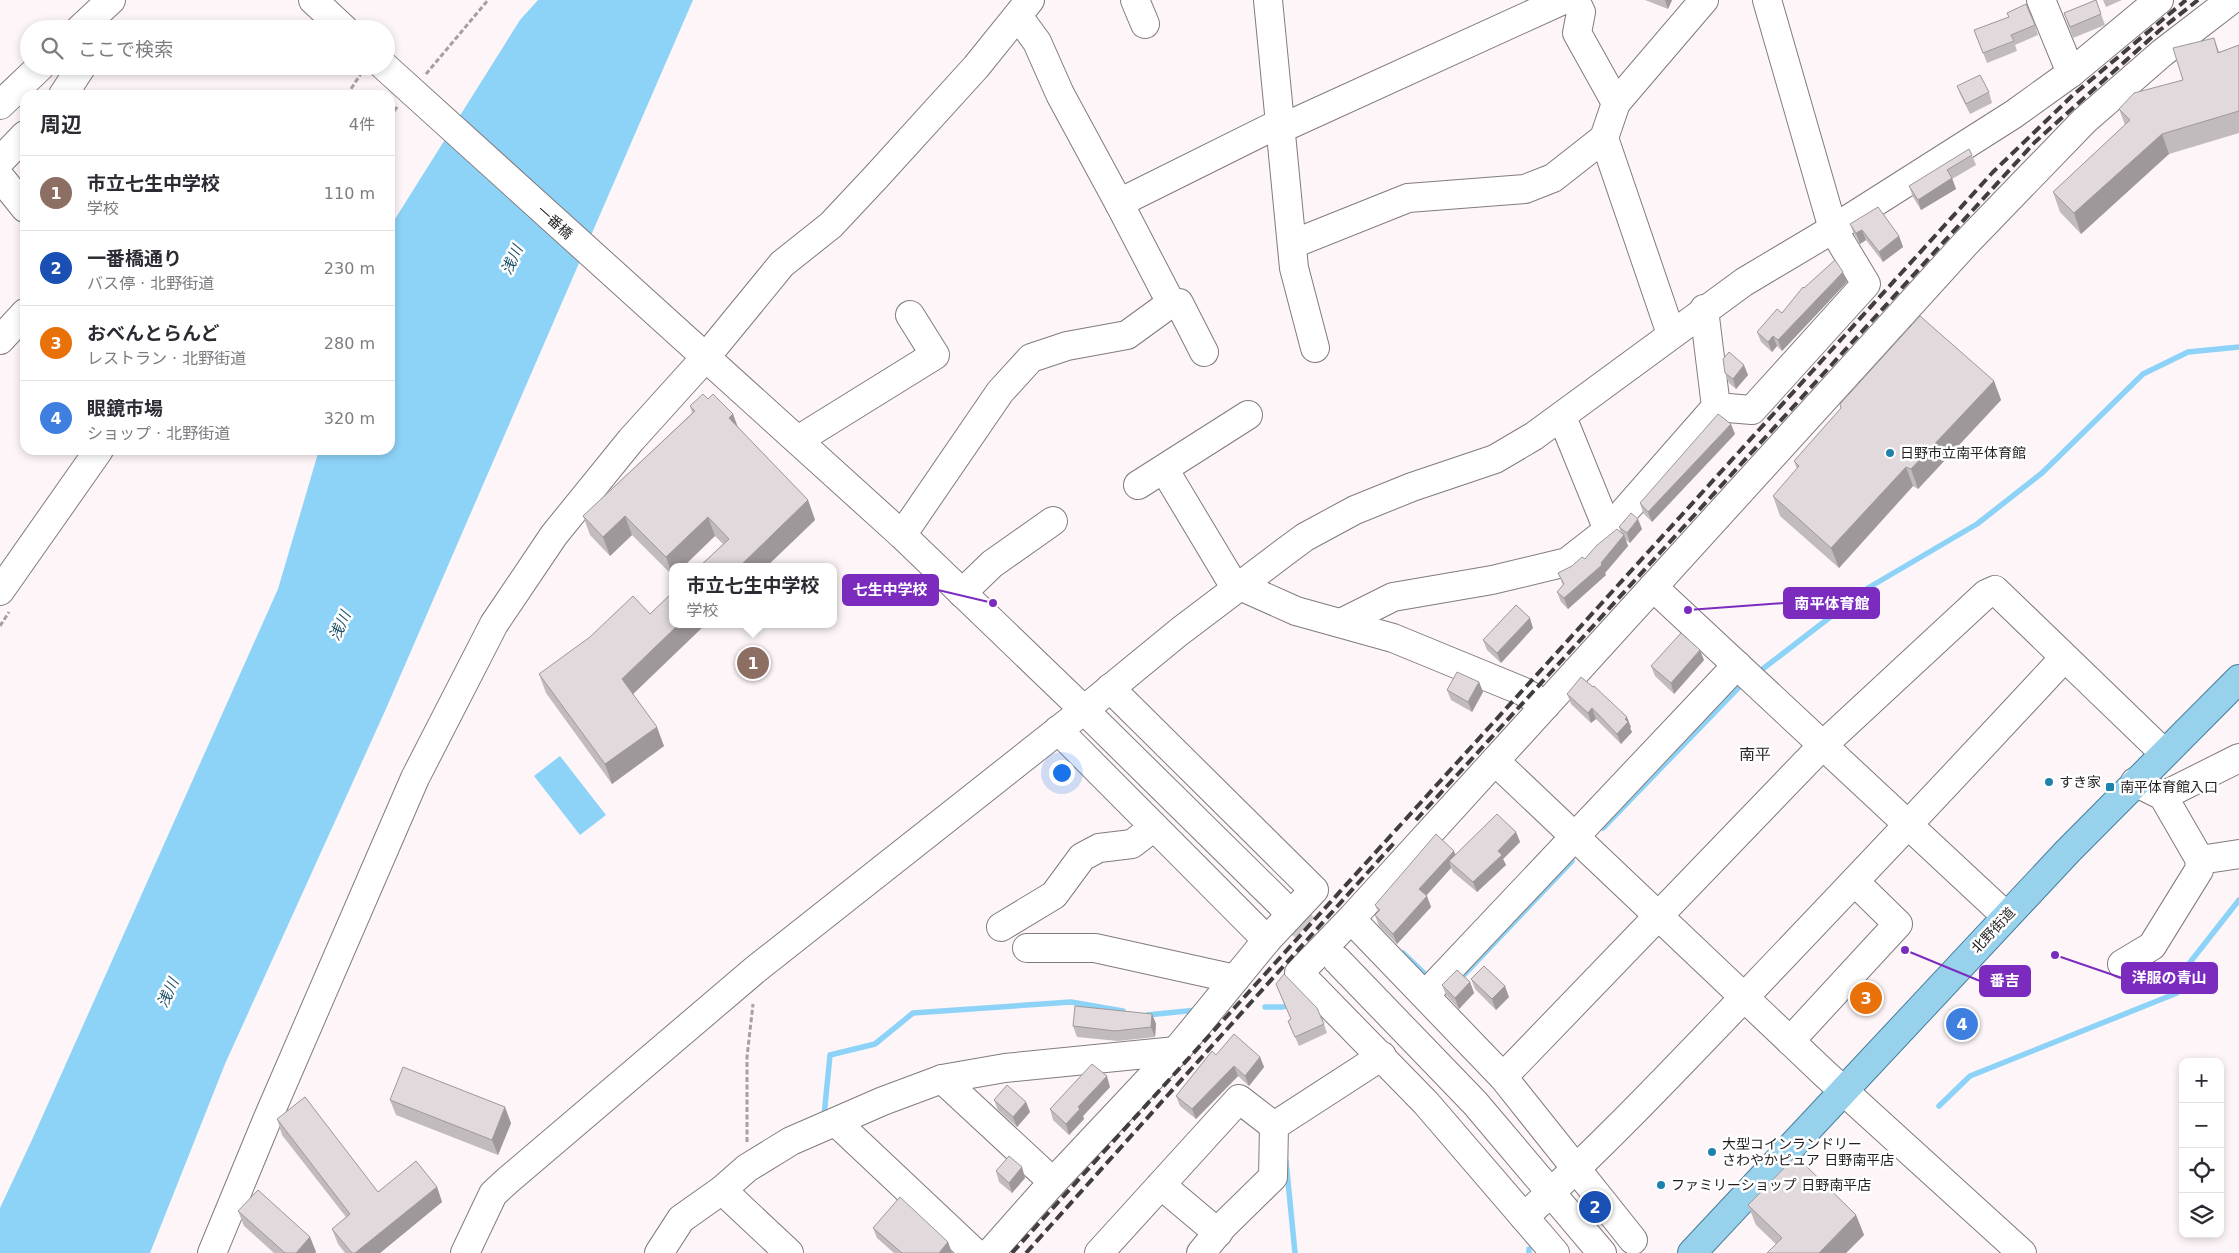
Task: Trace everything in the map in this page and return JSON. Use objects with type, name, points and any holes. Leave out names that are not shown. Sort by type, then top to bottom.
[{"type":"main road","name":"北野街道","points":[[1692,1253],[2006,916],[2135,782],[2239,679]]},
{"type":"street","points":[[90,20],[112,0]]},
{"type":"street","points":[[106,20],[112,0]]},
{"type":"street","points":[[312,0],[334,20]]},
{"type":"street","points":[[1268,0],[1294,268],[1314,348]]},
{"type":"street","points":[[1119,203],[1280,124],[1291,124],[1563,0]]},
{"type":"street","points":[[1574,0],[1581,12],[1577,33],[1616,103]]},
{"type":"street","points":[[1293,244],[1408,198],[1525,189],[1553,178],[1604,138],[1616,103],[1704,0]]},
{"type":"street","points":[[1716,406],[1752,410],[1866,284],[1834,229],[1767,0]]},
{"type":"street","points":[[2040,0],[2071,73]]},
{"type":"street","points":[[1555,1253],[1382,1056],[1299,973],[1351,919],[1966,244],[2084,122],[2162,53],[2231,0]]},
{"type":"street","points":[[465,1253],[493,1194],[499,1188],[756,969],[1238,587],[1305,537],[1355,510],[1495,459],[1562,417],[1704,309],[1744,282],[1834,229],[2005,119],[2071,73],[2151,3]]},
{"type":"street","points":[[212,1253],[267,1120],[415,778],[494,624],[554,535],[631,440],[698,351],[782,264],[831,225],[870,184],[976,67],[1024,8],[1060,94],[1171,303]]},
{"type":"street","points":[[0,105],[32,75]]},
{"type":"street","points":[[66,90],[76,75]]},
{"type":"street","name":"一番橋","points":[[394,75],[902,535],[1084,710],[1285,908]]},
{"type":"street","points":[[1604,138],[1671,334]]},
{"type":"street","points":[[0,161],[20,140]]},
{"type":"street","points":[[0,177],[20,202]]},
{"type":"street","points":[[902,535],[1000,392],[1032,358],[1067,346],[1127,334],[1171,303],[1179,303],[1204,352]]},
{"type":"street","points":[[1341,623],[1393,597],[1492,580],[1567,562],[1608,530],[1716,406],[1704,309]]},
{"type":"street","points":[[798,440],[935,355],[910,315]]},
{"type":"street","points":[[0,340],[20,318]]},
{"type":"street","points":[[1138,485],[1248,415]]},
{"type":"street","points":[[1562,417],[1608,530]]},
{"type":"street","points":[[2,585],[95,455]]},
{"type":"street","points":[[1164,469],[1238,587],[1296,611],[1393,638],[1522,691],[1546,705]]},
{"type":"street","points":[[962,593],[992,564],[1053,521]]},
{"type":"street","points":[[1653,587],[2006,916]]},
{"type":"street","points":[[1504,1077],[1822,746],[1986,594],[1995,590],[2164,753]]},
{"type":"street","points":[[1524,1217],[1577,1169],[1744,997],[1855,882],[2064,658]]},
{"type":"street","points":[[1426,994],[1737,665]]},
{"type":"street","points":[[990,1253],[1053,1182],[1176,1051],[1267,940],[1314,890],[1110,688]]},
{"type":"street","points":[[1058,730],[1267,940]]},
{"type":"street","points":[[2163,796],[2239,758]]},
{"type":"street","points":[[1495,761],[1843,1091],[2022,1253]]},
{"type":"street","points":[[2122,964],[2152,946],[2199,870],[2200,860],[2163,796],[2135,782]]},
{"type":"street","points":[[1001,927],[1054,895],[1082,857],[1098,848],[1132,844],[1154,827]]},
{"type":"street","points":[[2200,860],[2239,854]]},
{"type":"street","points":[[1790,1041],[1898,924],[1855,882]]},
{"type":"street","points":[[1351,919],[1426,994],[1504,1077],[1633,1240]]},
{"type":"street","points":[[1027,948],[1095,948],[1235,979]]},
{"type":"street","points":[[1336,960],[1475,1103],[1602,1253]]},
{"type":"street","points":[[659,1253],[680,1219],[722,1190],[747,1168],[791,1141],[837,1123],[883,1101],[942,1079],[1006,1068],[1176,1051]]},
{"type":"street","points":[[1274,1126],[1382,1056]]},
{"type":"street","points":[[942,1079],[1053,1182]]},
{"type":"street","points":[[1100,1253],[1239,1099],[1274,1126]]},
{"type":"street","points":[[837,1123],[975,1253]]},
{"type":"street","points":[[1160,1185],[1209,1243],[1273,1177],[1274,1126]]},
{"type":"street","points":[[722,1190],[789,1253]]},
{"type":"path","points":[[416,95],[488,0]]},
{"type":"path","points":[[350,90],[361,75]]},
{"type":"path","points":[[747,1168],[746,1056],[756,969]]},
{"type":"water","name":"浅川","points":[[538,0],[693,0],[385,711],[225,1064],[150,1253],[0,1253],[0,1208],[278,589],[318,455],[395,455],[395,219],[520,20]]},
{"type":"water","points":[[560,756],[606,815],[580,835],[534,776]]},
{"type":"building","points":[[2096,0],[2101,14],[2070,27],[2064,13]]},
{"type":"building","points":[[2026,4],[2035,25],[2011,35],[2014,41],[1983,53],[1974,30],[2009,17],[2007,13]]},
{"type":"building","points":[[2214,38],[2218,53],[2239,45],[2239,111],[2162,134],[2074,213],[2053,192],[2130,120],[2119,109],[2134,93],[2183,80],[2173,48]]},
{"type":"building","points":[[1980,75],[1989,92],[1966,104],[1957,86]]},
{"type":"building","points":[[1969,149],[1972,155],[1947,170],[1952,178],[1918,200],[1909,186]]},
{"type":"building","points":[[1878,207],[1899,236],[1879,252],[1862,230],[1856,233],[1850,224]]},
{"type":"building","points":[[1835,260],[1843,272],[1778,340],[1773,336],[1768,342],[1757,332],[1777,309],[1782,313],[1803,287]]},
{"type":"building","name":"日野市立南平体育館","points":[[1920,316],[1994,381],[1911,469],[1906,467],[1831,548],[1773,496],[1799,466],[1794,461],[1841,408],[1840,404]]},
{"type":"building","points":[[1729,352],[1744,365],[1733,379],[1725,373],[1723,359]]},
{"type":"building","points":[[703,394],[708,399],[713,394],[733,414],[729,418],[808,500],[743,563],[703,563],[729,539],[708,517],[666,557],[625,516],[603,537],[583,516],[695,411],[690,406]]},
{"type":"building","points":[[1718,414],[1731,424],[1648,512],[1640,503]]},
{"type":"building","points":[[1631,513],[1638,519],[1627,533],[1619,527]]},
{"type":"building","points":[[1617,529],[1624,535],[1601,563],[1602,565],[1564,598],[1557,592],[1564,584],[1558,573],[1572,566],[1582,557],[1585,559],[1596,546]]},
{"type":"building","points":[[633,596],[650,614],[669,596],[669,628],[675,628],[622,679],[657,727],[605,764],[539,674],[590,637]]},
{"type":"building","points":[[1516,605],[1530,618],[1497,653],[1483,640]]},
{"type":"building","points":[[1681,633],[1700,650],[1671,683],[1651,666]]},
{"type":"building","points":[[1457,672],[1479,682],[1468,702],[1447,690]]},
{"type":"building","points":[[1581,677],[1594,686],[1627,717],[1625,719],[1628,722],[1617,734],[1592,708],[1588,713],[1567,694]]},
{"type":"building","points":[[1497,814],[1516,832],[1498,851],[1502,855],[1473,882],[1449,861]]},
{"type":"building","points":[[1436,834],[1454,851],[1419,889],[1427,896],[1393,934],[1375,915],[1380,910],[1375,905]]},
{"type":"building","points":[[1484,966],[1505,986],[1492,999],[1471,979]]},
{"type":"building","points":[[1457,970],[1470,982],[1455,998],[1442,985]]},
{"type":"building","points":[[1284,974],[1317,1008],[1324,1024],[1295,1037],[1288,1021],[1291,1019],[1276,984]]},
{"type":"building","points":[[1075,1006],[1152,1014],[1151,1027],[1115,1031],[1073,1026]]},
{"type":"building","points":[[1234,1034],[1260,1057],[1245,1076],[1234,1066],[1192,1109],[1176,1096],[1212,1051],[1216,1055]]},
{"type":"building","points":[[1092,1064],[1107,1076],[1078,1107],[1080,1109],[1066,1124],[1050,1109]]},
{"type":"building","points":[[403,1067],[505,1107],[492,1140],[390,1100]]},
{"type":"building","points":[[1007,1085],[1026,1102],[1013,1117],[994,1100]]},
{"type":"building","points":[[305,1097],[378,1192],[416,1161],[437,1187],[355,1253],[352,1253],[332,1229],[350,1214],[277,1119]]},
{"type":"building","points":[[1009,1156],[1022,1167],[1009,1183],[996,1171]]},
{"type":"building","points":[[1796,1156],[1856,1215],[1819,1253],[1767,1253],[1782,1238],[1748,1205]]},
{"type":"building","points":[[258,1190],[310,1237],[296,1253],[285,1253],[238,1211]]},
{"type":"building","points":[[900,1197],[948,1242],[939,1253],[902,1253],[873,1228]]},
{"type":"waterway","points":[[1760,671],[1868,588],[1977,524],[2042,473],[2143,374],[2188,352],[2239,347]]},
{"type":"waterway","points":[[1603,828],[1743,683]]},
{"type":"waterway","points":[[1458,981],[1572,861]]},
{"type":"waterway","points":[[1939,1106],[1970,1076],[2177,993],[2184,970],[2239,900]]},
{"type":"waterway","points":[[1403,953],[1425,974]]},
{"type":"waterway","points":[[821,1118],[824,1116],[830,1055],[875,1044],[913,1013],[1071,1002],[1123,1011]]},
{"type":"waterway","points":[[1265,1007],[1283,1007],[1292,1004]]},
{"type":"waterway","points":[[1147,1015],[1197,1010]]},
{"type":"waterway","points":[[1286,1161],[1295,1253]]},
{"type":"tunnel","points":[[1285,908],[1337,960]]},
{"type":"railway","points":[[1012,1253],[1993,172],[2073,95],[2186,0]]},
{"type":"railway","points":[[1416,820],[2035,142],[2160,30],[2198,0]]},
{"type":"railway","points":[[1026,1253],[1395,842]]},
{"type":"place","name":"日野市立南平体育館","points":[[1890,453]]},
{"type":"place","name":"七生中学校","points":[[993,603]]},
{"type":"place","name":"南平体育館","points":[[1688,610]]},
{"type":"place","name":"市立七生中学校","points":[[753,663]]},
{"type":"place","name":"すき家","points":[[2049,782]]},
{"type":"place","name":"南平体育館入口","points":[[2110,787]]},
{"type":"place","name":"番吉","points":[[1905,950]]},
{"type":"place","name":"洋服の青山","points":[[2055,955]]},
{"type":"place","name":"おべんとらんど","points":[[1866,998]]},
{"type":"place","name":"眼鏡市場","points":[[1962,1024]]},
{"type":"place","name":"大型コインランドリー さわやかピュア 日野南平店","points":[[1712,1152]]},
{"type":"place","name":"ファミリーショップ 日野南平店","points":[[1661,1185]]},
{"type":"place","name":"一番橋通り","points":[[1595,1207]]},
{"type":"district","name":"南平","points":[[1755,754]]}]
